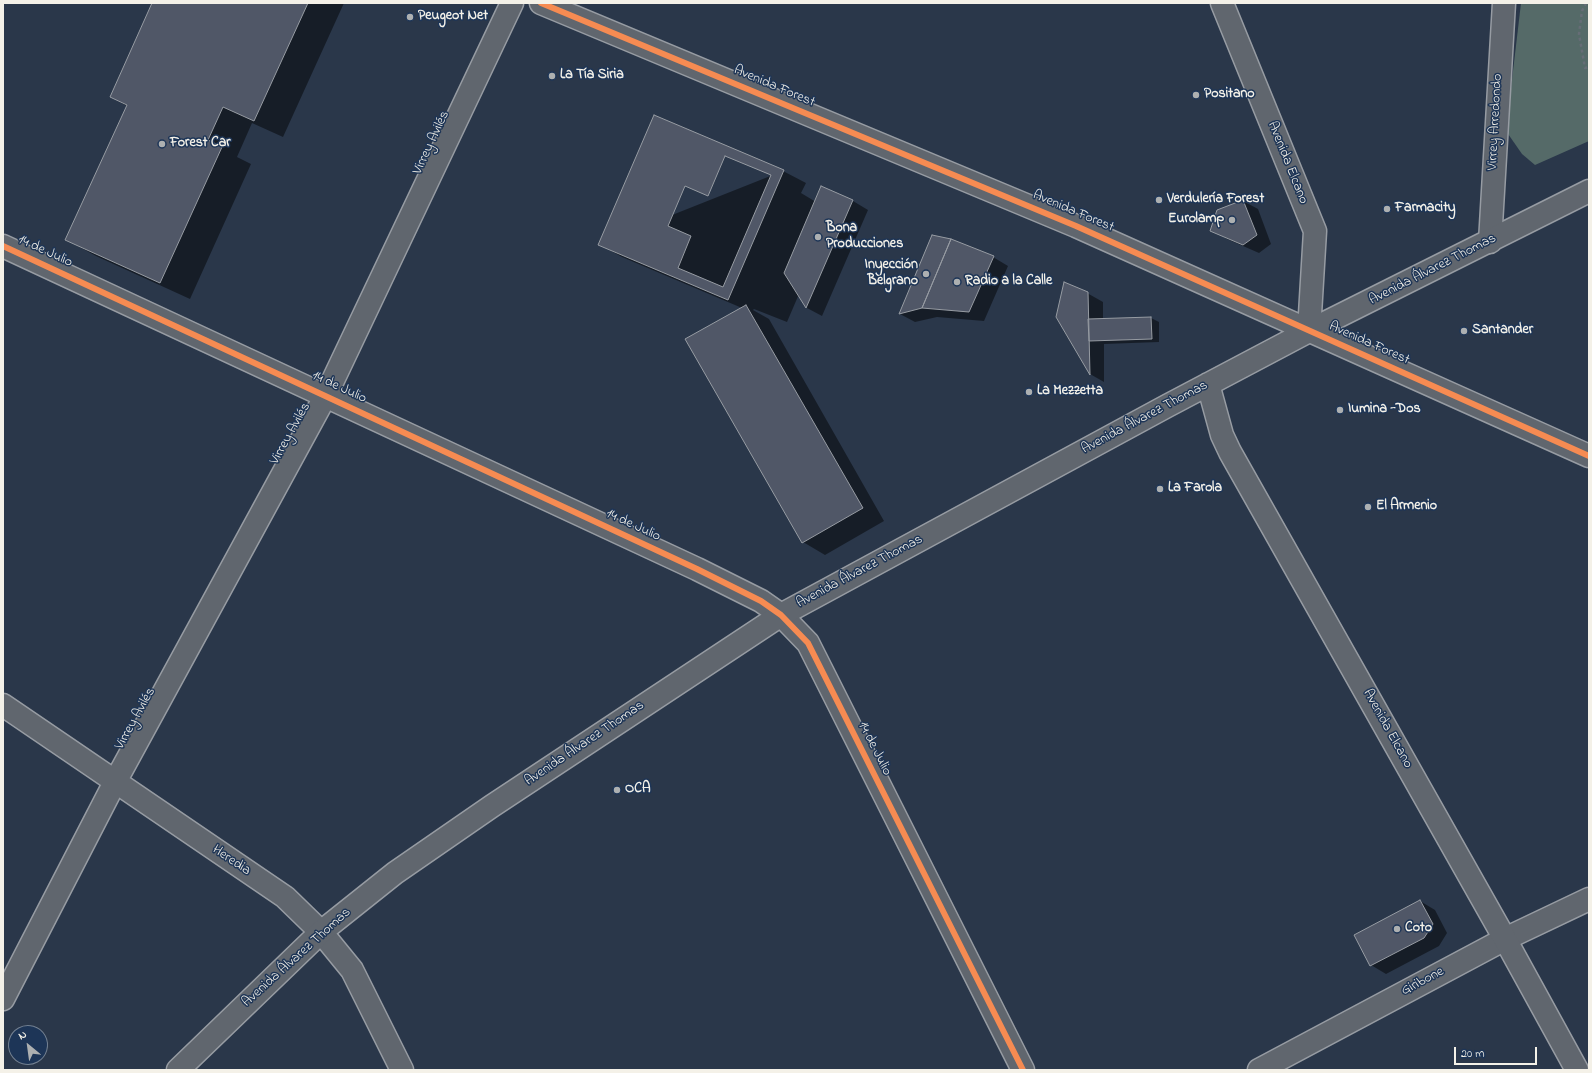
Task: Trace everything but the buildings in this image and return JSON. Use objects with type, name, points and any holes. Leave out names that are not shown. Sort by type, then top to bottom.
[{"type":"main road","name":"Virrey Avilés","points":[[3,1000],[115,782],[326,395],[512,3]]},
{"type":"main road","name":"Avenida Forest","points":[[541,3],[1076,226],[1589,456]]},
{"type":"main road","name":"Avenida Elcano","points":[[1222,3],[1314,231],[1309,331]]},
{"type":"main road","name":"Virrey Arredondo","points":[[1490,242],[1504,3]]},
{"type":"main road","name":"Avenida Álvarez Thomas","points":[[178,1070],[321,932],[395,873],[492,806],[781,615],[1309,331],[1490,242],[1589,191]]},
{"type":"main road","name":"14 de Julio","points":[[3,246],[326,395],[697,569],[761,602],[781,615],[808,643],[1023,1070]]},
{"type":"main road","name":"Avenida Elcano","points":[[1208,384],[1222,435],[1230,452],[1505,939],[1577,1070]]},
{"type":"main road","name":"Heredia","points":[[3,705],[285,897],[321,932],[352,970],[402,1070]]},
{"type":"main road","name":"Giribone","points":[[1259,1070],[1505,939],[1589,899]]},
{"type":"path","points":[[1586,3],[1582,11],[1579,34],[1585,68],[1589,68]]},
{"type":"green space","points":[[1521,3],[1589,3],[1589,141],[1535,165],[1522,154],[1506,131]]},
{"type":"cycle path","points":[[541,3],[1076,226],[1589,456]]},
{"type":"cycle path","points":[[3,246],[697,569],[761,601],[781,615],[808,643],[1023,1070]]},
{"type":"place","name":"Peugeot Net","points":[[410,17]]},
{"type":"place","name":"La Tía Siria","points":[[552,76]]},
{"type":"place","name":"Positano","points":[[1196,95]]},
{"type":"place","name":"Forest Car","points":[[162,144]]},
{"type":"place","name":"Verdulería Forest","points":[[1159,200]]},
{"type":"place","name":"Farmacity","points":[[1387,209]]},
{"type":"place","name":"Eurolamp","points":[[1232,220]]},
{"type":"place","name":"Bona Producciones","points":[[818,237]]},
{"type":"place","name":"Inyección Belgrano","points":[[926,274]]},
{"type":"place","name":"Radio a la Calle","points":[[957,282]]},
{"type":"place","name":"Santander","points":[[1464,331]]},
{"type":"place","name":"La Mezzetta","points":[[1029,392]]},
{"type":"place","name":"Iumina -Dos","points":[[1340,410]]},
{"type":"place","name":"La Farola","points":[[1160,489]]},
{"type":"place","name":"El Armenio","points":[[1368,507]]},
{"type":"place","name":"OCA","points":[[617,790]]},
{"type":"place","name":"Coto","points":[[1397,929]]}]
